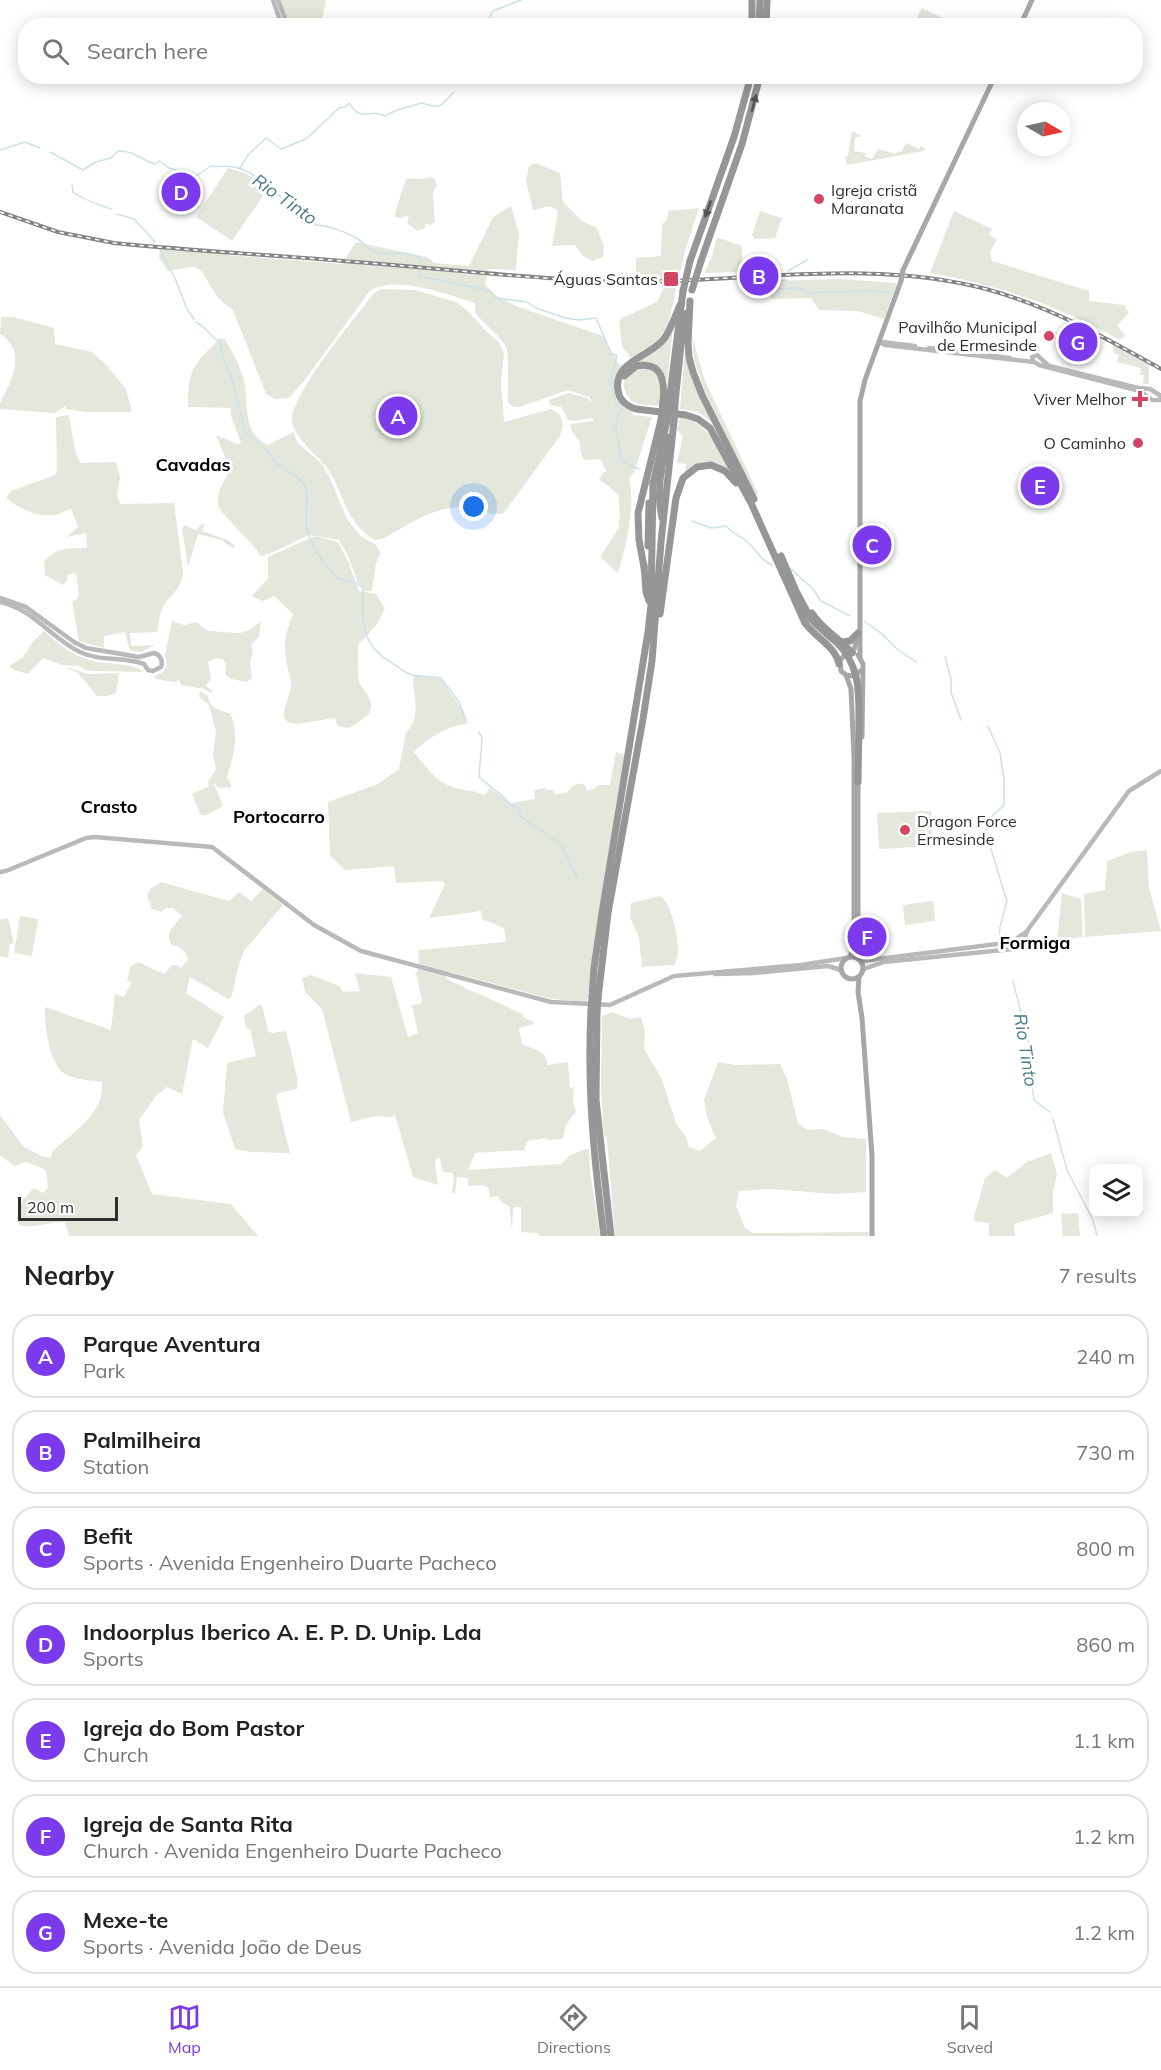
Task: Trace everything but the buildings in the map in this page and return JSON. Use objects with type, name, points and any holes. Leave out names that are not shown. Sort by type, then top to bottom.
[{"type":"highway","points":[[752,0],[752,18]]},
{"type":"highway","points":[[759,18],[760,0]]},
{"type":"highway","points":[[766,18],[767,0]]},
{"type":"highway","points":[[604,1236],[589,1064],[595,998],[608,913],[643,719],[655,634],[663,523],[659,504],[661,468],[669,423],[669,403],[680,305],[690,261],[739,122],[749,84]]},
{"type":"highway","points":[[595,998],[594,968],[636,718],[651,605],[646,592],[653,482],[669,423],[669,403],[692,290],[746,129],[758,84]]},
{"type":"highway","points":[[690,301],[688,343],[691,364],[702,395],[733,455],[788,578],[805,623],[832,649],[838,657],[839,664]]},
{"type":"highway","points":[[680,305],[662,341],[627,365],[623,371],[618,382],[620,397],[636,409],[686,415],[707,424],[714,433],[810,620],[842,649],[854,666],[859,689],[854,758]]},
{"type":"highway","points":[[669,403],[662,378],[656,369],[642,365],[636,366],[623,378],[621,388],[627,401],[637,406],[682,411],[702,417],[715,428],[730,454],[733,455]]},
{"type":"highway","points":[[647,567],[639,540],[638,513],[644,484],[669,423]]},
{"type":"highway","points":[[655,634],[671,559],[683,478],[696,468],[711,465],[731,475],[754,517],[762,526]]},
{"type":"highway","points":[[788,578],[815,617],[853,653]]},
{"type":"highway","points":[[842,642],[850,641],[858,629]]},
{"type":"highway","points":[[857,723],[858,782]]},
{"type":"highway","points":[[594,1011],[597,1110],[611,1236]]},
{"type":"main road","points":[[273,0],[279,18]]},
{"type":"main road","points":[[278,0],[285,18]]},
{"type":"main road","points":[[1024,18],[1032,0]]},
{"type":"main road","points":[[864,969],[860,959],[858,782],[863,724],[863,664],[860,657],[858,629],[860,401],[903,270],[991,84]]},
{"type":"main road","points":[[879,342],[885,345],[1033,361],[1042,363],[1067,371],[1146,394],[1151,400],[1158,397],[1149,389],[1067,371]]},
{"type":"main road","points":[[1033,361],[1032,357],[1036,355],[1042,363]]},
{"type":"main road","points":[[1146,394],[1146,390],[1149,389]]},
{"type":"main road","points":[[0,600],[28,608],[82,647],[107,653],[146,656],[152,653],[157,654],[162,664],[159,669],[148,670],[144,664],[146,656]]},
{"type":"main road","points":[[0,600],[24,611],[81,653],[144,664]]},
{"type":"main road","points":[[853,653],[858,629]]},
{"type":"main road","points":[[841,970],[843,962],[854,945],[854,758],[851,689],[839,664],[845,655],[853,653],[860,657]]},
{"type":"main road","points":[[846,675],[857,675],[862,670]]},
{"type":"main road","points":[[872,1236],[869,1111],[858,992],[859,977],[864,969],[884,962],[1024,946],[1028,931],[1129,791],[1161,771]]},
{"type":"main road","points":[[0,872],[87,838],[206,846],[217,850],[314,925],[361,951],[551,1002],[609,1005],[674,976],[1005,943],[1028,931]]},
{"type":"main road","points":[[1016,939],[1024,941]]},
{"type":"main road","points":[[1016,939],[1014,944],[1017,948]]},
{"type":"main road","points":[[704,973],[722,975],[828,966],[841,970],[858,992]]},
{"type":"main road","points":[[850,979],[859,977]]},
{"type":"shaded area","points":[[280,0],[326,0],[322,18],[287,18]]},
{"type":"shaded area","points":[[922,8],[943,18],[917,18]]},
{"type":"shaded area","points":[[852,131],[862,136],[855,138],[854,151],[866,153],[865,156],[872,159],[878,149],[896,154],[898,151],[901,152],[906,143],[919,149],[921,146],[925,149],[847,165],[845,157],[848,156]]},
{"type":"shaded area","points":[[535,163],[560,173],[563,202],[582,221],[597,228],[604,246],[603,257],[592,261],[583,256],[575,245],[552,246],[558,211],[549,206],[533,210],[526,181],[529,166]]},
{"type":"shaded area","points":[[228,168],[245,173],[268,189],[232,241],[196,217]]},
{"type":"shaded area","points":[[430,177],[435,179],[437,185],[433,193],[435,222],[430,225],[425,224],[425,228],[417,231],[407,223],[409,217],[395,217],[395,213],[406,179]]},
{"type":"shaded area","points":[[511,206],[519,234],[516,270],[488,269],[485,284],[493,294],[516,306],[603,336],[622,366],[615,386],[633,411],[633,415],[652,417],[634,473],[629,478],[631,513],[618,573],[600,557],[620,526],[618,524],[620,517],[618,494],[599,479],[604,472],[607,472],[600,459],[584,460],[580,444],[570,424],[593,421],[593,418],[568,420],[561,407],[550,405],[549,400],[568,393],[588,398],[594,405],[589,397],[568,390],[520,407],[514,407],[508,403],[507,349],[498,336],[475,313],[475,303],[421,287],[392,285],[379,287],[369,292],[289,398],[275,399],[266,394],[233,310],[218,298],[202,272],[191,267],[168,271],[159,258],[160,246],[226,251],[227,255],[342,264],[356,242],[427,257],[435,263],[469,266],[493,217]]},
{"type":"shaded area","points":[[699,208],[685,251],[668,325],[657,341],[631,358],[622,346],[619,321],[657,302],[664,287],[660,283],[636,284],[636,258],[661,256],[662,224],[667,220],[668,211]]},
{"type":"shaded area","points":[[760,211],[782,218],[775,238],[755,239],[752,235]]},
{"type":"shaded area","points":[[954,211],[992,229],[989,234],[997,240],[990,252],[992,261],[1089,291],[1089,301],[1124,305],[1129,313],[1117,325],[1125,336],[1120,340],[1075,317],[1028,298],[930,273]]},
{"type":"shaded area","points":[[717,237],[742,246],[742,272],[704,273],[712,257]]},
{"type":"shaded area","points":[[841,279],[897,283],[884,319],[858,311],[819,310],[811,298],[771,299],[771,281]]},
{"type":"shaded area","points":[[381,289],[415,290],[456,302],[499,342],[504,354],[501,381],[504,422],[551,409],[560,415],[563,425],[560,436],[502,514],[465,507],[449,508],[429,514],[382,539],[374,540],[358,526],[348,511],[328,469],[296,432],[292,418],[302,392],[331,348],[374,293]]},
{"type":"shaded area","points":[[1,317],[13,317],[54,328],[55,344],[92,352],[126,389],[132,412],[86,412],[66,409],[66,406],[54,413],[0,409],[0,403],[15,367],[13,349],[0,334]]},
{"type":"shaded area","points":[[673,328],[667,382],[655,365],[646,362],[635,363]]},
{"type":"shaded area","points":[[692,336],[705,381],[758,493],[755,495],[704,390],[694,359]]},
{"type":"shaded area","points":[[224,338],[243,377],[248,415],[253,432],[268,445],[293,432],[298,443],[322,464],[347,519],[361,536],[375,544],[381,553],[376,563],[372,591],[364,591],[358,583],[349,558],[339,540],[309,535],[260,556],[220,510],[218,495],[230,470],[216,435],[237,444],[241,443],[231,416],[231,408],[188,407],[188,394],[194,368],[219,339]]},
{"type":"shaded area","points":[[1113,345],[1149,365],[1149,384],[1143,384],[1144,375],[1140,375],[1141,368],[1117,362],[1119,355],[1114,353]]},
{"type":"shaded area","points":[[685,349],[715,424],[698,412],[680,409]]},
{"type":"shaded area","points":[[642,367],[654,371],[661,382],[660,406],[635,403],[624,390],[626,378]]},
{"type":"shaded area","points":[[69,415],[75,451],[80,463],[116,462],[120,477],[117,496],[120,504],[174,503],[182,577],[179,586],[163,607],[157,632],[130,633],[131,646],[155,645],[141,652],[130,651],[125,632],[104,636],[104,648],[79,641],[72,601],[76,600],[79,595],[76,573],[67,575],[68,580],[63,585],[45,575],[44,562],[54,553],[63,549],[87,548],[86,533],[66,537],[78,527],[71,509],[56,515],[40,515],[6,498],[11,491],[55,475],[57,470],[56,417]]},
{"type":"shaded area","points":[[680,417],[698,424],[705,430],[716,444],[730,470],[715,465],[685,473],[686,464],[677,463],[683,436],[677,430]]},
{"type":"shaded area","points":[[202,524],[204,525],[202,531],[228,540],[235,546],[232,548],[222,540],[198,534],[188,567],[182,528],[184,525],[196,530]]},
{"type":"shaded area","points":[[315,536],[338,542],[349,563],[359,591],[376,594],[385,608],[378,623],[358,645],[359,679],[371,702],[370,711],[349,728],[338,726],[335,718],[296,724],[285,719],[284,710],[291,684],[285,644],[293,614],[274,596],[263,601],[252,596],[268,578],[268,557]]},
{"type":"shaded area","points":[[172,621],[184,625],[196,622],[208,631],[240,633],[249,630],[261,621],[259,637],[251,645],[253,651],[250,663],[252,678],[247,682],[231,679],[225,674],[226,664],[223,659],[216,658],[208,662],[211,679],[206,686],[213,691],[211,693],[204,689],[182,685],[178,680],[175,682],[155,679],[155,676],[163,672],[167,665],[165,655]]},
{"type":"shaded area","points":[[44,631],[73,653],[86,659],[119,664],[144,672],[85,670],[79,666],[62,665],[43,658],[28,674],[9,666],[22,658]]},
{"type":"shaded area","points":[[65,668],[90,674],[119,673],[116,693],[97,696],[77,672]]},
{"type":"shaded area","points":[[415,675],[441,679],[464,712],[465,724],[437,734],[414,752],[431,773],[447,785],[485,795],[490,788],[510,803],[535,799],[534,790],[545,788],[561,794],[568,792],[575,785],[584,784],[587,791],[598,785],[610,785],[616,752],[626,755],[616,804],[587,1002],[552,999],[450,972],[445,976],[447,979],[515,1010],[534,1022],[534,1024],[519,1028],[522,1044],[542,1053],[547,1060],[547,1065],[568,1062],[570,1088],[574,1087],[573,1102],[576,1111],[566,1125],[563,1139],[548,1140],[546,1138],[527,1141],[524,1150],[475,1153],[468,1170],[561,1164],[570,1155],[589,1148],[590,1171],[600,1236],[539,1236],[538,1233],[521,1232],[521,1207],[514,1207],[512,1231],[509,1206],[501,1202],[498,1196],[490,1197],[489,1189],[484,1185],[468,1186],[468,1178],[457,1177],[455,1194],[452,1192],[454,1178],[452,1173],[443,1172],[440,1158],[437,1158],[435,1162],[438,1185],[413,1177],[395,1115],[375,1116],[351,1122],[322,1009],[305,992],[302,978],[311,975],[339,986],[343,992],[360,991],[355,973],[391,977],[408,1037],[418,1033],[412,1005],[420,1004],[422,1001],[415,975],[418,970],[419,950],[506,940],[504,928],[482,919],[481,911],[429,918],[445,884],[441,881],[396,883],[394,866],[345,870],[330,855],[328,802],[378,784],[399,769],[406,732],[414,721],[413,680]]},
{"type":"shaded area","points":[[200,691],[208,696],[210,704],[231,714],[235,739],[227,777],[232,787],[218,788],[215,783],[209,786],[208,782],[216,769],[213,754],[216,732],[209,705],[199,697]]},
{"type":"shaded area","points":[[214,784],[223,806],[206,815],[201,815],[192,794]]},
{"type":"shaded area","name":"Dragon Force Ermesinde","points":[[931,811],[933,846],[879,849],[877,813]]},
{"type":"shaded area","points":[[1147,850],[1149,888],[1161,931],[1085,937],[1084,894],[1105,890],[1107,861],[1131,852]]},
{"type":"shaded area","points":[[161,882],[229,901],[239,892],[251,901],[263,889],[283,905],[244,951],[231,998],[228,999],[190,977],[186,993],[224,1017],[208,1048],[193,1039],[182,1094],[167,1087],[156,1096],[139,1120],[143,1146],[136,1155],[152,1194],[231,1204],[258,1236],[69,1236],[65,1222],[19,1225],[17,1218],[23,1199],[34,1188],[43,1193],[48,1187],[46,1170],[27,1162],[14,1166],[0,1155],[0,1115],[24,1147],[50,1158],[53,1151],[79,1129],[93,1112],[102,1093],[102,1082],[73,1078],[60,1069],[51,1053],[45,1024],[45,1007],[111,1030],[115,994],[124,997],[131,983],[127,980],[131,966],[138,962],[164,974],[172,965],[181,968],[188,959],[187,956],[182,949],[172,945],[169,933],[182,916],[173,908],[166,908],[161,912],[152,909],[147,896],[150,889]]},
{"type":"shaded area","points":[[1062,893],[1081,899],[1083,937],[1057,940]]},
{"type":"shaded area","points":[[660,896],[668,905],[674,921],[678,945],[677,958],[675,965],[642,967],[639,938],[630,917],[631,903]]},
{"type":"shaded area","points":[[933,901],[935,921],[905,925],[903,905]]},
{"type":"shaded area","points":[[20,916],[38,919],[32,956],[14,953]]},
{"type":"shaded area","points":[[8,918],[14,943],[10,944],[8,958],[0,956],[0,920]]},
{"type":"shaded area","points":[[262,1005],[268,1031],[272,1033],[286,1031],[297,1077],[297,1089],[278,1093],[276,1096],[290,1153],[250,1152],[235,1149],[223,1112],[227,1063],[256,1056],[250,1029],[246,1028],[244,1016]]},
{"type":"shaded area","points":[[612,1012],[630,1019],[641,1017],[645,1031],[644,1049],[661,1077],[676,1123],[686,1137],[689,1147],[700,1151],[716,1138],[707,1117],[704,1100],[718,1062],[734,1065],[780,1064],[787,1079],[798,1123],[807,1130],[823,1129],[843,1137],[866,1139],[866,1192],[835,1194],[770,1189],[739,1191],[736,1206],[745,1228],[753,1233],[868,1232],[869,1236],[615,1236],[601,1091],[602,1016]]},
{"type":"shaded area","points":[[1051,1153],[1057,1174],[1053,1192],[1053,1213],[1014,1224],[1015,1236],[989,1236],[989,1223],[974,1221],[985,1178],[995,1170],[1007,1178],[1029,1160]]},
{"type":"shaded area","points":[[1078,1213],[1080,1236],[1063,1236],[1061,1214]]},
{"type":"waterway","points":[[489,18],[493,11],[521,0]]},
{"type":"waterway","points":[[240,168],[248,155],[266,138],[281,149],[306,139],[339,108],[349,103],[358,113],[385,116],[422,103],[433,106],[441,105],[454,92]]},
{"type":"waterway","name":"Rio Tinto","points":[[0,150],[25,142],[40,148]]},
{"type":"waterway","name":"Rio Tinto","points":[[50,152],[83,170],[96,162],[111,158],[118,151],[129,152],[155,164],[159,161],[169,168],[196,176],[211,166],[230,166],[245,170],[305,214],[316,225],[347,233],[376,252],[414,255],[420,258],[419,263]]},
{"type":"waterway","points":[[72,185],[73,192],[111,209]]},
{"type":"waterway","points":[[117,214],[134,219],[155,242]]},
{"type":"waterway","points":[[160,250],[175,278],[187,309],[194,319]]},
{"type":"waterway","points":[[788,271],[807,260]]},
{"type":"waterway","name":"Rio Tinto","points":[[419,269],[419,276],[491,291],[496,298],[527,302],[536,308],[565,318],[579,320],[596,318],[611,353],[617,356],[611,387],[618,407],[621,409],[616,429],[621,458],[623,462],[639,469]]},
{"type":"waterway","points":[[770,281],[787,280]]},
{"type":"waterway","points":[[778,289],[796,288]]},
{"type":"waterway","points":[[799,288],[804,290]]},
{"type":"waterway","points":[[806,293],[860,291]]},
{"type":"waterway","points":[[863,291],[892,292]]},
{"type":"waterway","points":[[196,322],[220,342],[247,434],[263,445],[278,464],[303,483],[307,496],[307,530],[320,557],[335,577],[356,583],[363,589],[364,622],[374,648],[409,674],[441,678],[459,702],[467,723]]},
{"type":"waterway","name":"Rio Tinto","points":[[692,521],[711,528],[726,526],[772,565]]},
{"type":"waterway","name":"Rio Tinto","points":[[791,569],[813,589],[821,601],[850,616]]},
{"type":"waterway","name":"Rio Tinto","points":[[864,621],[916,662]]},
{"type":"waterway","name":"Rio Tinto","points":[[945,657],[951,679],[951,692],[961,720]]},
{"type":"waterway","name":"Rio Tinto","points":[[988,726],[1000,753],[1004,780],[1004,805],[991,817],[986,828],[1007,901],[999,939]]},
{"type":"waterway","points":[[479,732],[482,738],[479,777],[510,804],[520,809],[520,816],[561,844],[577,877]]},
{"type":"waterway","name":"Rio Tinto","points":[[1013,981],[1030,1048],[1028,1057],[1034,1100],[1050,1112]]},
{"type":"waterway","name":"Rio Tinto","points":[[1053,1119],[1067,1170],[1093,1220],[1097,1236]]},
{"type":"railway","points":[[0,212],[58,232],[114,243],[540,278],[649,281],[842,273],[938,279],[986,289],[1032,304],[1097,334],[1161,369]]},
{"type":"place","name":"Indoorplus Iberico A. E. P. D. Unip. Lda","points":[[181,192]]},
{"type":"place","name":"Igreja cristã Maranata","points":[[819,199]]},
{"type":"place","name":"Palmilheira","points":[[759,276]]},
{"type":"place","name":"Águas Santas","points":[[671,279]]},
{"type":"place","name":"Pavilhão Municipal de Ermesinde","points":[[1049,336]]},
{"type":"place","name":"Mexe-te","points":[[1078,342]]},
{"type":"place","name":"Viver Melhor","points":[[1140,399]]},
{"type":"place","name":"Parque Aventura","points":[[398,416]]},
{"type":"place","name":"O Caminho","points":[[1138,443]]},
{"type":"place","name":"Igreja do Bom Pastor","points":[[1040,486]]},
{"type":"place","name":"Befit","points":[[872,545]]},
{"type":"place","name":"Dragon Force Ermesinde","points":[[905,830]]},
{"type":"place","name":"Igreja de Santa Rita","points":[[867,937]]},
{"type":"district","name":"Cavadas","points":[[193,464]]},
{"type":"district","name":"Crasto","points":[[109,806]]},
{"type":"district","name":"Portocarro","points":[[279,816]]},
{"type":"district","name":"Formiga","points":[[1035,942]]}]
